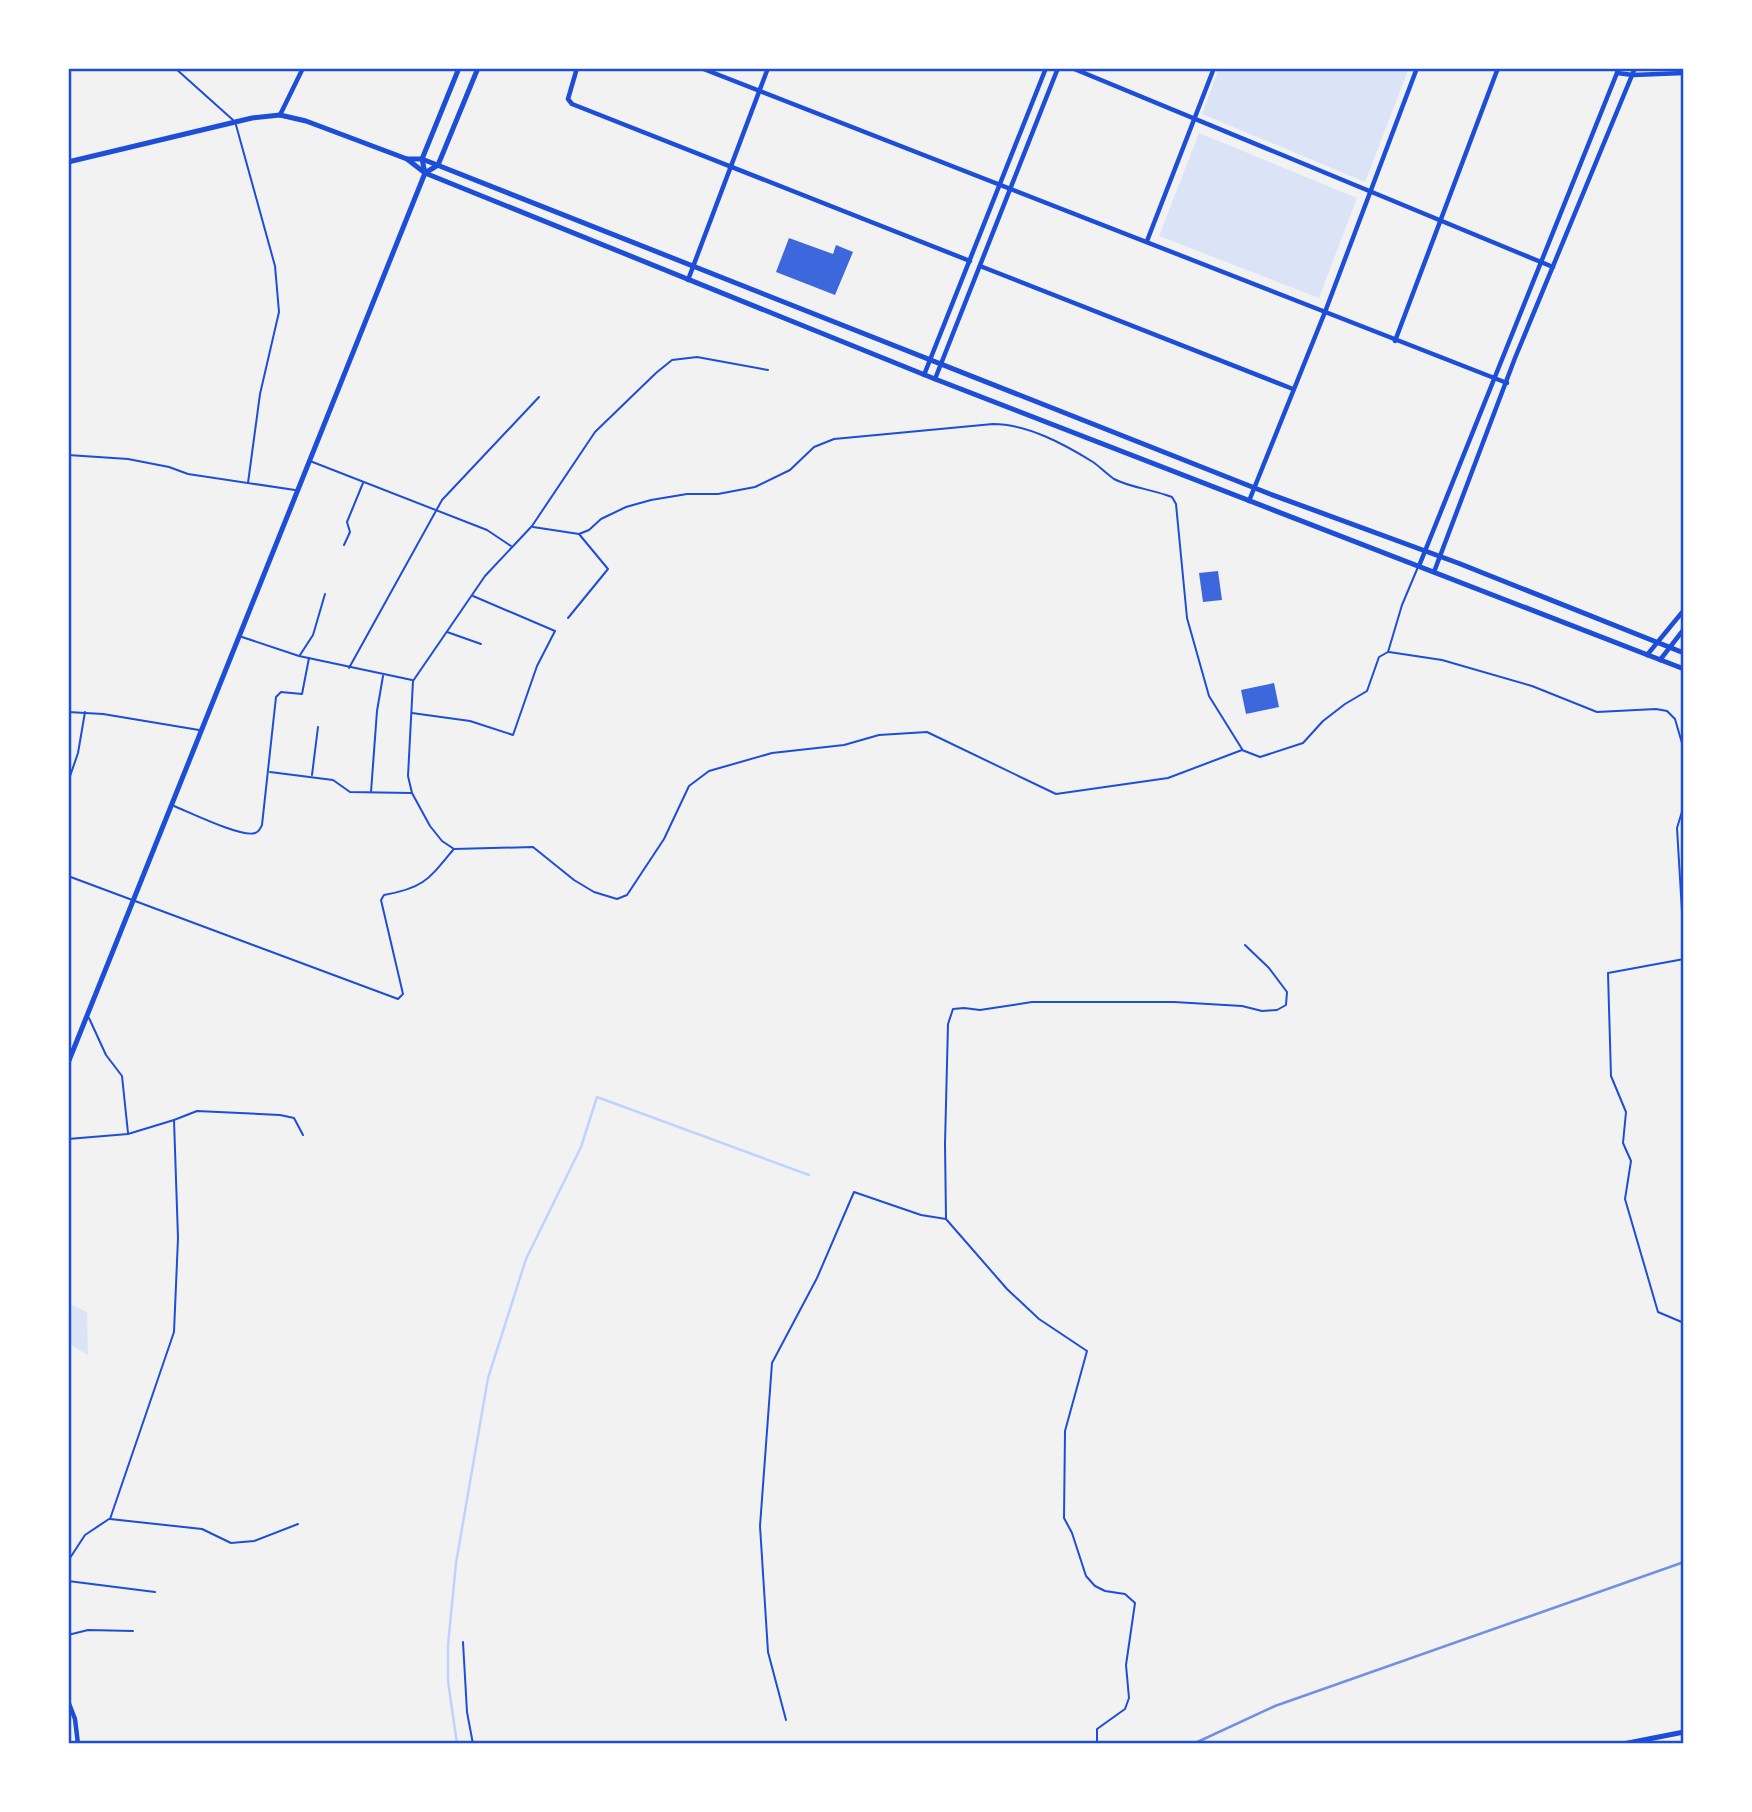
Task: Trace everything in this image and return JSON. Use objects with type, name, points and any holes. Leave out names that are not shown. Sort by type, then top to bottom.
[{"type":"street","points":[[280,116],[303,68]]},
{"type":"street","points":[[68,1063],[425,173],[422,159],[459,68]]},
{"type":"street","points":[[425,173],[438,165],[478,68]]},
{"type":"street","points":[[577,68],[568,91],[568,99],[572,104],[970,261]]},
{"type":"street","points":[[701,68],[1507,383]]},
{"type":"street","points":[[688,281],[768,68]]},
{"type":"street","points":[[924,375],[1046,68]]},
{"type":"street","points":[[935,379],[1058,68]]},
{"type":"street","points":[[1072,68],[1553,267]]},
{"type":"street","points":[[1147,241],[1214,68]]},
{"type":"street","points":[[1249,500],[1325,312],[1418,68]]},
{"type":"street","points":[[1395,341],[1498,68]]},
{"type":"street","points":[[1434,572],[1553,267],[1635,68]]},
{"type":"street","points":[[1419,566],[1618,71],[1633,75],[1684,74]]},
{"type":"street","points":[[68,162],[235,122],[280,116],[306,121],[407,159],[425,173],[924,375],[1684,669]]},
{"type":"street","points":[[407,159],[422,159],[438,165],[1254,487],[1684,653]]},
{"type":"street","points":[[980,266],[1293,389]]},
{"type":"street","points":[[1647,655],[1684,610]]},
{"type":"street","points":[[1660,660],[1684,629]]},
{"type":"street","points":[[68,1701],[75,1719],[78,1744]]},
{"type":"street","points":[[1623,1744],[1684,1732]]},
{"type":"lane","points":[[176,68],[235,122],[275,266],[279,312],[260,394],[248,483]]},
{"type":"lane","points":[[768,370],[697,357],[672,360],[595,432],[532,526],[485,576],[446,632],[413,681],[408,776],[412,793],[430,826],[442,841],[454,849],[533,847],[574,880],[607,898],[617,899],[627,895],[664,839],[689,786],[709,771],[772,753],[844,745],[879,735],[927,732],[1056,794],[1168,778],[1242,750]]},
{"type":"lane","points":[[349,668],[435,511],[539,397]]},
{"type":"lane","points":[[532,526],[579,534],[626,507],[651,500],[755,488],[790,470],[814,447],[834,439],[1008,424],[1069,448],[1114,479],[1166,495],[1176,503],[1187,618],[1209,696],[1242,750],[1260,757],[1304,743],[1323,721],[1367,691],[1379,657],[1388,652],[1442,660],[1532,686],[1597,712],[1656,709],[1667,711],[1675,719],[1684,750]]},
{"type":"lane","points":[[68,455],[128,459],[169,467],[188,474],[297,491]]},
{"type":"lane","points":[[310,461],[487,530],[512,546]]},
{"type":"lane","points":[[344,545],[350,532],[347,522],[364,482]]},
{"type":"lane","points":[[568,618],[608,569],[579,534]]},
{"type":"lane","points":[[1388,652],[1402,605],[1419,566]]},
{"type":"lane","points":[[299,656],[313,635],[325,594]]},
{"type":"lane","points":[[411,713],[470,721],[513,735],[537,666],[555,631],[472,596]]},
{"type":"lane","points":[[446,632],[481,644]]},
{"type":"lane","points":[[238,635],[299,656],[413,681]]},
{"type":"lane","points":[[170,804],[229,829],[249,834],[260,830],[276,696],[281,692],[302,694],[309,658]]},
{"type":"lane","points":[[371,792],[377,711],[383,675]]},
{"type":"lane","points":[[68,712],[85,711],[200,730]]},
{"type":"lane","points":[[68,782],[78,753],[85,711]]},
{"type":"lane","points":[[312,776],[318,727]]},
{"type":"lane","points":[[269,772],[333,780],[350,792],[412,793]]},
{"type":"lane","points":[[1684,805],[1676,828],[1684,945]]},
{"type":"lane","points":[[68,876],[398,999],[403,994],[381,900],[384,895],[402,892],[429,880],[454,849]]},
{"type":"lane","points":[[946,1219],[948,1024],[953,1009],[980,1010],[1032,1002],[1174,1002],[1242,1006],[1262,1011],[1277,1010],[1286,1005],[1287,992],[1269,968],[1245,946]]},
{"type":"lane","points":[[87,1014],[106,1055],[122,1076],[128,1134]]},
{"type":"lane","points":[[68,1139],[128,1134],[197,1111],[294,1118],[303,1135]]},
{"type":"lane","points":[[68,1560],[85,1535],[110,1519],[174,1332],[178,1238],[174,1120]]},
{"type":"lane","points":[[786,1720],[768,1652],[760,1526],[772,1363],[817,1278],[854,1192],[921,1215],[946,1219],[1007,1289],[1039,1319],[1087,1351],[1065,1431],[1064,1518],[1072,1532],[1086,1576],[1095,1586],[1105,1591],[1125,1594],[1135,1604],[1126,1665],[1129,1698],[1125,1709],[1097,1730],[1097,1744]]},
{"type":"lane","points":[[110,1519],[202,1529],[231,1543],[254,1541],[298,1524]]},
{"type":"lane","points":[[68,1581],[155,1592]]},
{"type":"lane","points":[[68,1635],[88,1630],[133,1632]]},
{"type":"lane","points":[[463,1642],[467,1713],[473,1744]]},
{"type":"path","points":[[1684,960],[1608,973],[1611,1076],[1626,1112],[1623,1143],[1630,1161],[1625,1199],[1658,1312],[1684,1323]]},
{"type":"shaded area","points":[[1219,68],[1409,68],[1365,182],[1202,114]]},
{"type":"shaded area","points":[[1199,133],[1357,198],[1319,298],[1159,236]]},
{"type":"shaded area","points":[[68,1303],[87,1312],[88,1355],[68,1343]]},
{"type":"building","points":[[789,238],[833,254],[836,245],[853,252],[835,295],[776,272]]},
{"type":"building","points":[[1218,571],[1222,600],[1203,602],[1199,573]]},
{"type":"building","points":[[1274,683],[1279,707],[1246,714],[1241,690]]},
{"type":"waterway","points":[[457,1744],[448,1681],[448,1645],[456,1563],[488,1378],[526,1259],[581,1147],[597,1097],[809,1175]]},
{"type":"railway","points":[[1193,1744],[1275,1706],[1684,1562]]}]
